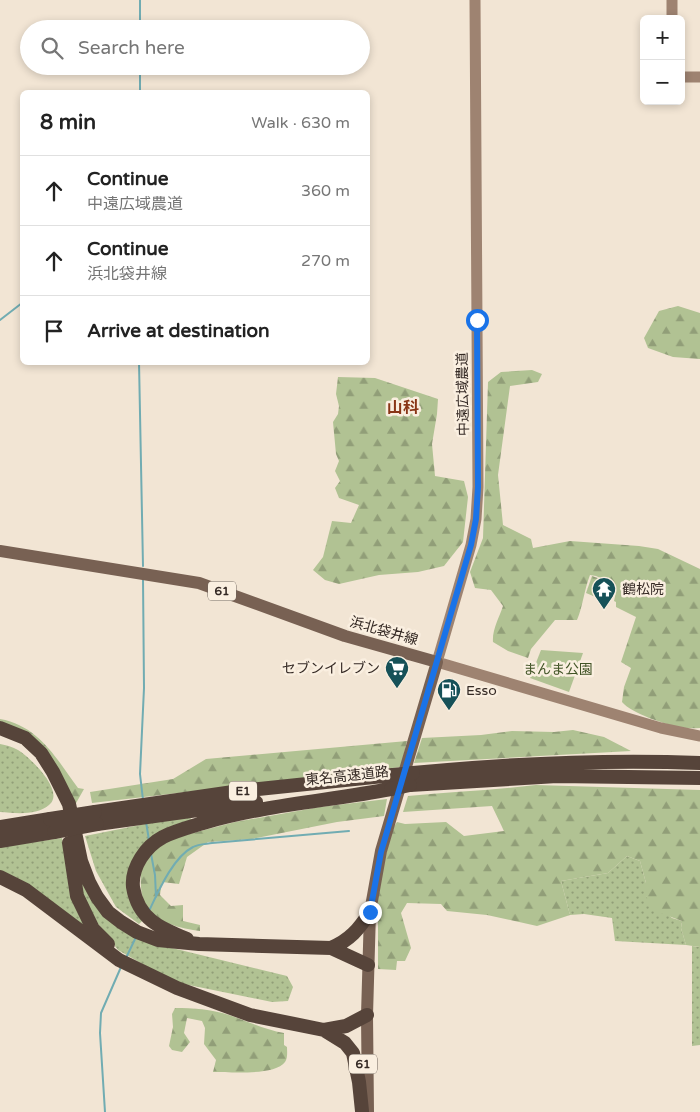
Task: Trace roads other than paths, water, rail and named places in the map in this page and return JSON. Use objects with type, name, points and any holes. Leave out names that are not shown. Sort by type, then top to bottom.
[{"type":"highway","points":[[0,728],[25,738],[41,753],[54,772],[68,804],[81,861],[89,882],[108,912],[138,932],[158,940],[199,944],[331,948],[368,965]]},
{"type":"highway","points":[[0,734],[21,744],[36,757],[48,773],[57,791],[62,804],[77,896],[93,929],[121,957],[148,974]]},
{"type":"highway","name":"東名高速道路","points":[[0,841],[52,826],[96,818],[236,805],[391,784],[411,779],[534,764],[608,762],[700,763]]},
{"type":"highway","name":"東名高速道路","points":[[411,779],[557,776],[700,778]]},
{"type":"highway","points":[[199,944],[152,922],[143,913],[136,900],[133,884],[136,866],[145,851],[162,837],[215,820],[391,784]]},
{"type":"highway","points":[[0,822],[30,822]]},
{"type":"highway","name":"東名高速道路","points":[[0,827],[30,822],[52,826]]},
{"type":"highway","points":[[0,877],[26,890],[119,960],[177,988],[250,1015],[324,1030],[345,1043],[353,1053],[364,1112]]},
{"type":"highway","points":[[331,948],[354,935],[370,912]]},
{"type":"highway","points":[[324,1030],[346,1026],[367,1015]]},
{"type":"main road","name":"浜北袋井線","points":[[0,551],[199,583],[345,636],[437,662]]},
{"type":"main road","name":"61","points":[[364,1112],[370,912],[381,852],[437,662]]},
{"type":"street","name":"中遠広域農道","points":[[437,662],[471,545],[476,519],[478,487],[476,0]]},
{"type":"street","points":[[672,0],[672,15]]},
{"type":"street","points":[[685,77],[700,77]]},
{"type":"street","points":[[437,662],[661,728],[700,736]]},
{"type":"waterway","points":[[140,0],[140,20]]},
{"type":"waterway","points":[[140,75],[140,90]]},
{"type":"waterway","points":[[0,320],[20,305]]},
{"type":"waterway","points":[[139,365],[143,566]]},
{"type":"waterway","points":[[143,579],[144,688],[140,774],[143,800]]},
{"type":"waterway","points":[[146,822],[149,840]]},
{"type":"waterway","points":[[149,911],[173,867],[186,852],[195,846],[349,831]]},
{"type":"waterway","points":[[151,854],[155,875],[156,897]]},
{"type":"waterway","points":[[126,958],[136,937]]},
{"type":"waterway","points":[[105,1112],[100,1033],[101,1013],[121,967]]},
{"type":"place","name":"鶴松院","points":[[604,610]]},
{"type":"place","name":"セブンイレブン","points":[[397,689]]},
{"type":"place","name":"Esso","points":[[449,711]]},
{"type":"district","name":"山科","points":[[403,408]]},
{"type":"park label","name":"まんま公園","points":[[558,669]]}]
